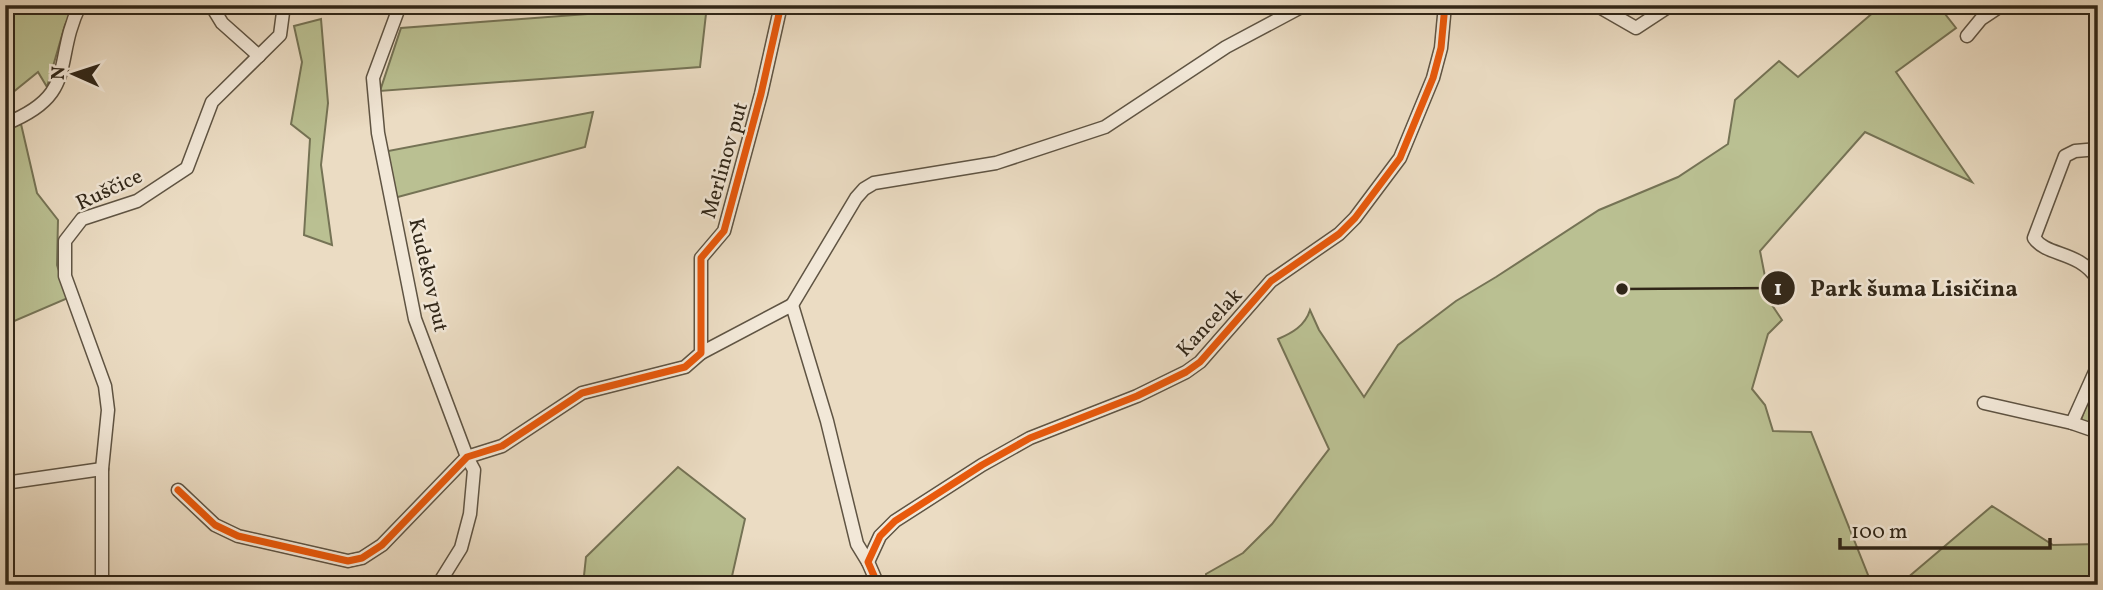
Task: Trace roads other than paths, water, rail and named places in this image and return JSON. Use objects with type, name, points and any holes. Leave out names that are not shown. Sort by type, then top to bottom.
[{"type":"street","points":[[5,124],[32,112],[56,89],[64,64],[70,25],[80,5]]},
{"type":"street","points":[[211,5],[222,23],[259,56]]},
{"type":"street","name":"Ruščice","points":[[102,585],[102,469],[108,410],[105,386],[65,276],[65,240],[82,219],[137,201],[187,168],[212,102],[280,35],[284,5]]},
{"type":"street","name":"Kudekov put","points":[[400,5],[373,78],[378,133],[415,319],[474,470],[470,514],[461,548],[438,585]]},
{"type":"street","name":"Merlinov put","points":[[701,353],[701,258],[724,231],[761,94],[781,5]]},
{"type":"street","points":[[178,490],[215,525],[238,537],[348,561],[362,558],[382,544],[467,457],[502,446],[582,393],[685,367],[701,353],[792,305],[856,198],[874,183],[996,163],[1105,127],[1226,47],[1305,5]]},
{"type":"street","name":"Kancelak","points":[[868,562],[880,536],[895,522],[982,465],[1030,438],[1137,396],[1186,372],[1200,362],[1271,281],[1339,233],[1355,218],[1400,158],[1433,78],[1441,48],[1446,5]]},
{"type":"street","points":[[1596,5],[1636,28],[1671,5]]},
{"type":"street","points":[[1967,36],[1980,19],[2002,5]]},
{"type":"street","points":[[2098,149],[2075,151],[2065,156],[2034,238],[2039,245],[2081,261],[2098,280]]},
{"type":"street","points":[[792,305],[827,421],[857,544],[878,585]]},
{"type":"street","points":[[2072,423],[2098,365]]},
{"type":"street","points":[[1984,403],[2072,423],[2098,432]]},
{"type":"street","points":[[5,483],[102,469]]},
{"type":"place","name":"Park šuma Lisičina","points":[[1622,289]]}]
